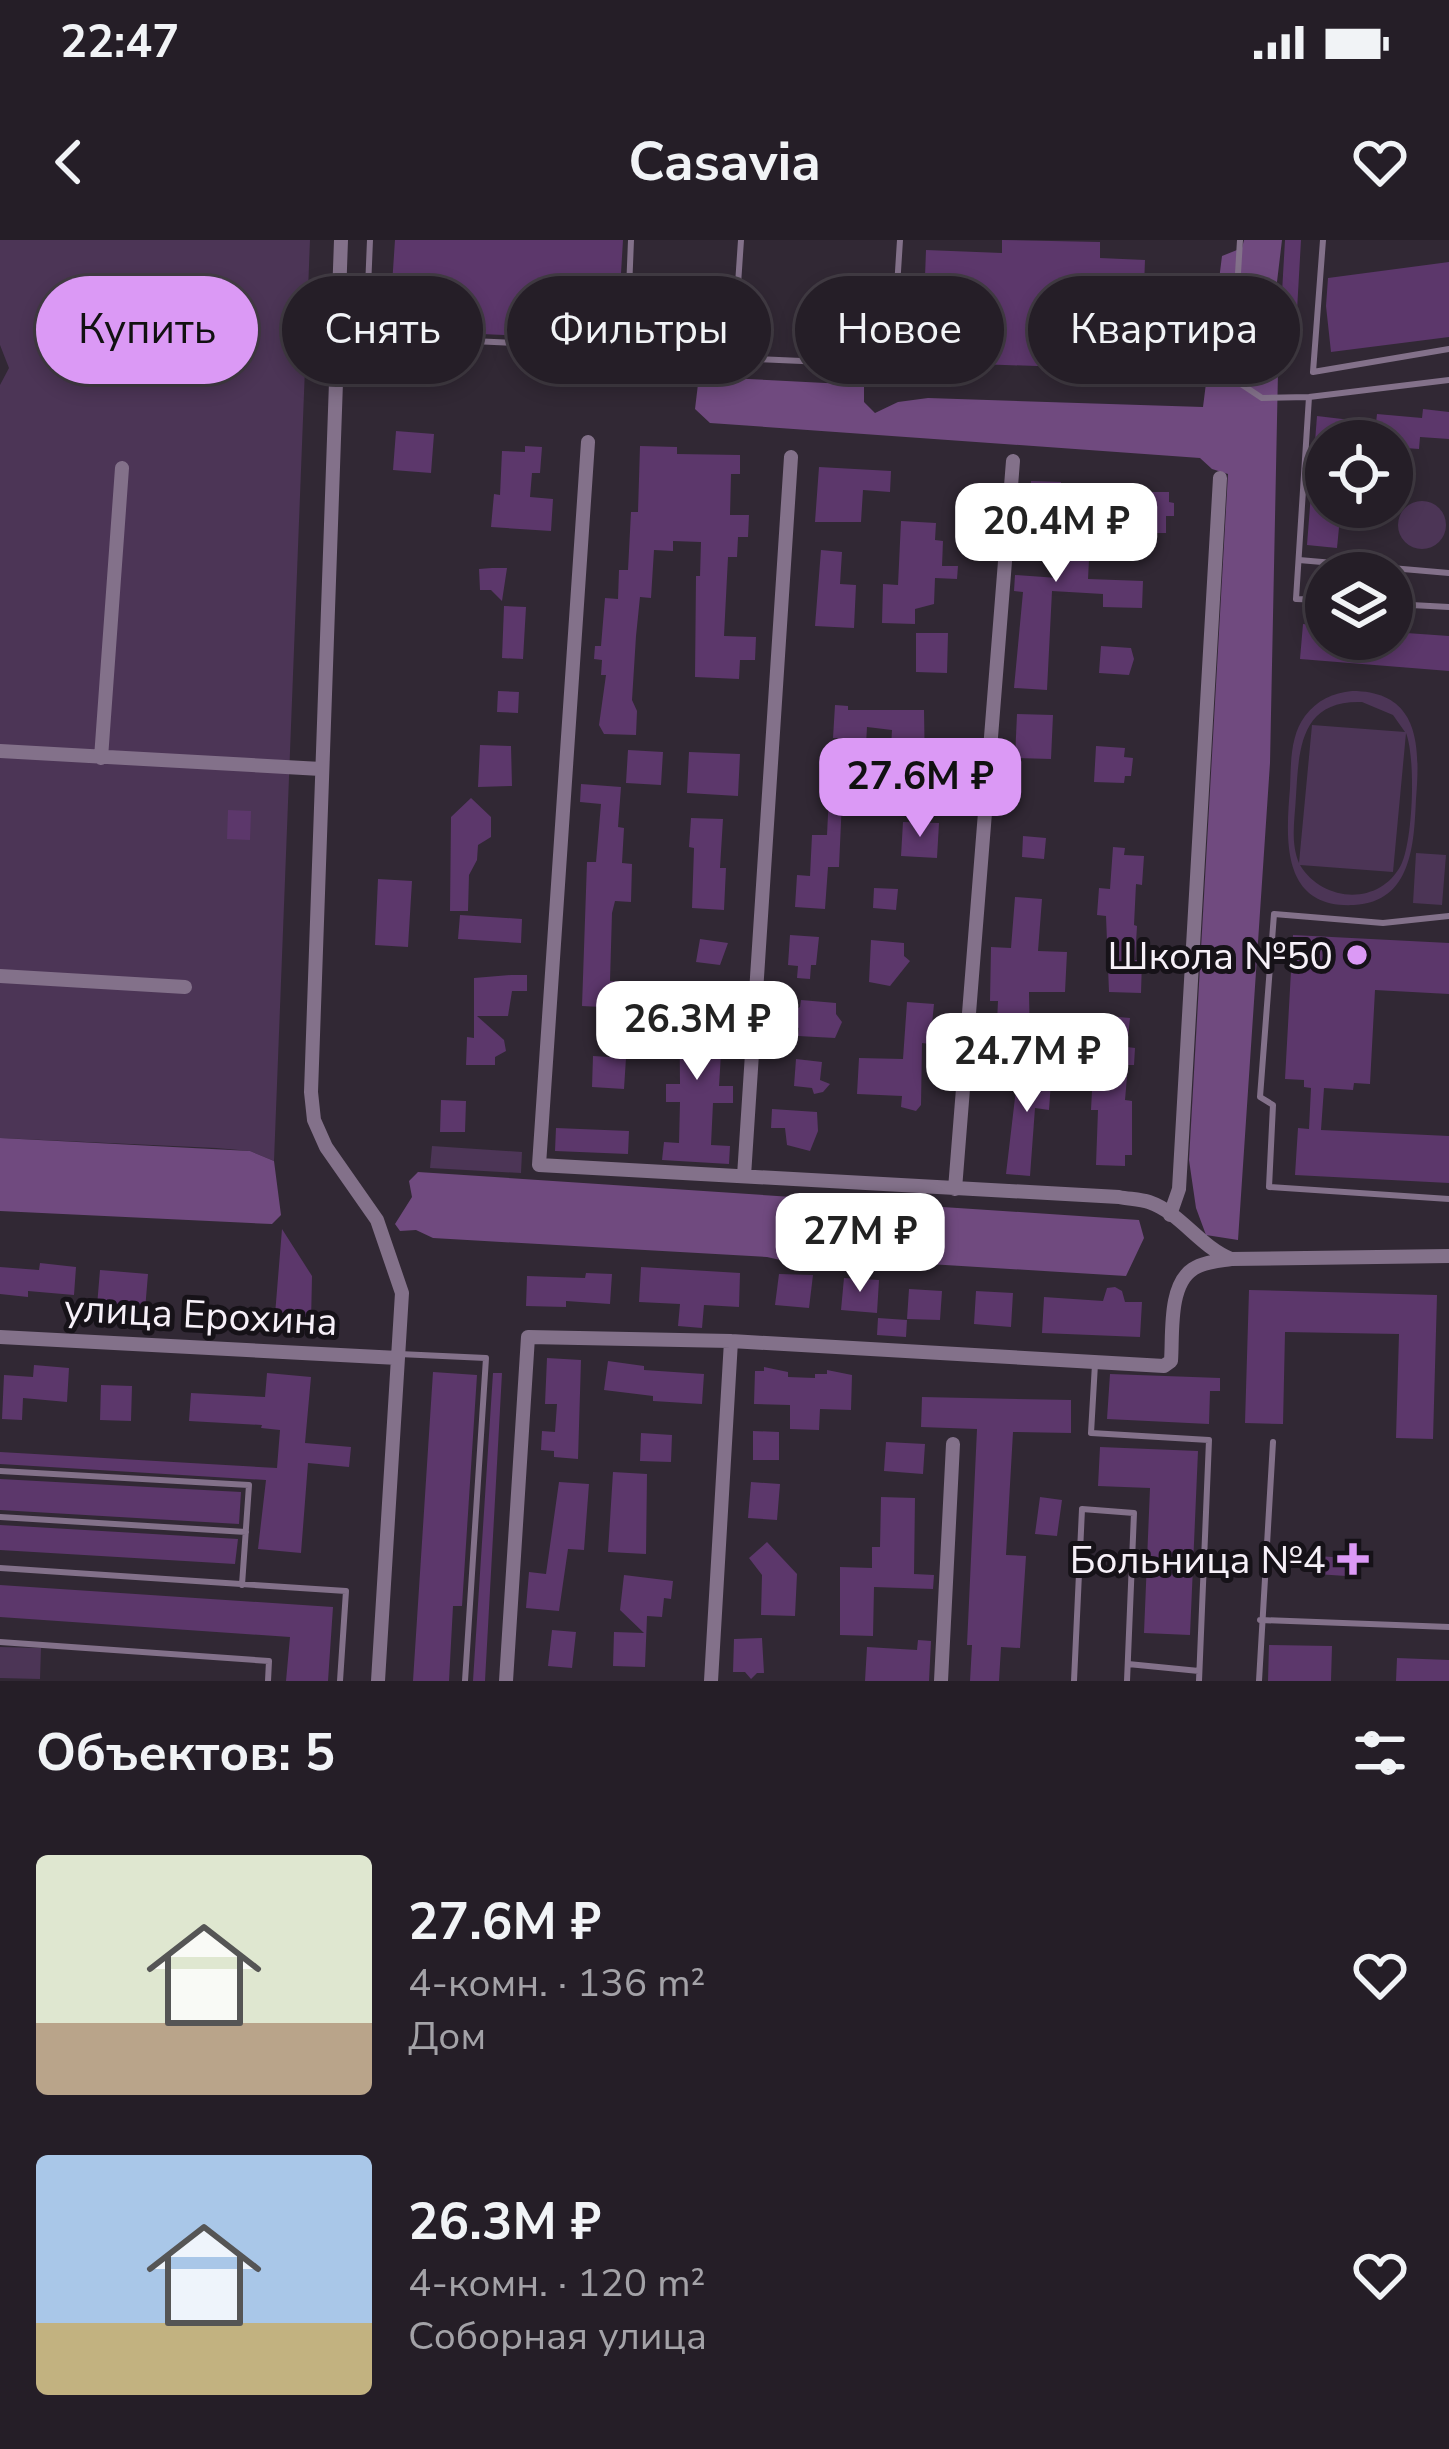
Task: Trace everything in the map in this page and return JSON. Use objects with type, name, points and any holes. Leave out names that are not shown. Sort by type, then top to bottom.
[{"type":"street","points":[[341,240],[310,1092],[314,1120],[326,1147],[376,1220],[402,1293],[378,1681]]},
{"type":"street","points":[[588,442],[539,1165],[1119,1197],[1150,1202],[1208,1250],[1231,1259]]},
{"type":"street","points":[[744,1176],[791,457]]},
{"type":"street","points":[[955,1189],[1013,460]]},
{"type":"street","points":[[101,758],[122,468]]},
{"type":"street","points":[[1170,1215],[1179,1189],[1220,478]]},
{"type":"street","points":[[0,751],[321,770]]},
{"type":"street","points":[[0,976],[184,987]]},
{"type":"street","points":[[506,1681],[528,1337],[731,1341],[1095,1364],[1168,1364],[1176,1300],[1186,1276],[1204,1264],[1231,1259],[1449,1256]]},
{"type":"street","name":"улица Ерохина","points":[[0,1337],[398,1356]]},
{"type":"street","points":[[711,1681],[731,1341]]},
{"type":"street","points":[[941,1681],[952,1444]]},
{"type":"lane","points":[[370,240],[366,336],[621,348],[626,340],[631,240]]},
{"type":"lane","points":[[741,240],[734,358],[892,365],[900,240]]},
{"type":"lane","points":[[1240,240],[1232,332],[1241,384],[1262,398],[1449,380]]},
{"type":"lane","points":[[1323,240],[1313,372],[1449,350]]},
{"type":"lane","points":[[1305,600],[1296,599],[1309,397]]},
{"type":"lane","points":[[1299,560],[1449,573]]},
{"type":"lane","points":[[1413,605],[1449,607]]},
{"type":"lane","points":[[1449,916],[1383,922],[1274,914],[1259,1097],[1273,1105],[1269,1187],[1449,1199]]},
{"type":"lane","points":[[398,1356],[486,1358],[465,1681]]},
{"type":"lane","points":[[1095,1364],[1091,1433],[1209,1440],[1199,1681]]},
{"type":"lane","points":[[1259,1681],[1273,1442]]},
{"type":"lane","points":[[0,1471],[249,1485],[242,1585]]},
{"type":"lane","points":[[1074,1681],[1082,1509],[1134,1513],[1127,1681]]},
{"type":"lane","points":[[0,1517],[246,1532]]},
{"type":"lane","points":[[0,1568],[346,1592],[340,1681]]},
{"type":"lane","points":[[1260,1620],[1449,1627]]},
{"type":"lane","points":[[0,1642],[269,1661],[268,1681]]},
{"type":"lane","points":[[1128,1664],[1199,1671]]},
{"type":"shaded area","points":[[0,240],[310,240],[309,276],[282,276],[282,384],[304,384],[274,1161],[250,1151],[216,1148],[0,1138],[0,385],[9,368],[0,345]]},
{"type":"shaded area","points":[[1244,240],[1282,240],[1278,276],[1219,276],[1222,256],[1242,248]]},
{"type":"shaded area","points":[[771,380],[864,385],[864,402],[875,413],[898,402],[928,398],[1203,407],[1206,384],[1278,384],[1270,763],[1238,1240],[1206,1235],[1196,1208],[1189,1160],[1228,474],[1200,458],[710,423],[695,409],[698,384],[771,384]]},
{"type":"shaded area","points":[[1413,503],[1431,503],[1444,516],[1444,534],[1431,547],[1413,547],[1400,534],[1399,528],[1413,528]]},
{"type":"shaded area","points":[[1345,692],[1375,694],[1404,712],[1416,742],[1417,761],[1414,834],[1406,868],[1388,894],[1354,905],[1330,903],[1300,883],[1288,828],[1296,732],[1315,706]],"holes":[[[1362,702],[1393,715],[1405,732],[1312,725],[1299,863],[1294,821],[1299,761],[1307,731],[1315,718],[1326,709]],[[1406,733],[1412,799],[1401,865],[1391,879],[1365,893],[1350,895],[1322,887],[1300,865],[1393,872]]]},
{"type":"shaded area","points":[[1416,853],[1446,855],[1442,905],[1413,903]]},
{"type":"shaded area","points":[[0,1138],[250,1151],[274,1161],[281,1215],[272,1224],[0,1211]]},
{"type":"shaded area","points":[[432,1146],[522,1152],[521,1173],[430,1168]]},
{"type":"shaded area","points":[[418,1172],[1139,1220],[1144,1238],[1126,1276],[929,1264],[798,1264],[767,1257],[433,1238],[416,1230],[400,1231],[395,1224],[412,1197],[409,1181]]},
{"type":"shaded area","points":[[0,1647],[41,1648],[40,1679],[0,1678]]},
{"type":"building","points":[[395,240],[623,240],[621,276],[507,276],[507,335],[483,334],[483,276],[393,276]]},
{"type":"building","points":[[1002,240],[1100,242],[1100,258],[1145,260],[1144,276],[1028,276],[1028,366],[1004,365],[1004,276],[925,276],[926,250],[1002,253]]},
{"type":"building","points":[[1285,240],[1301,240],[1299,276],[1283,276]]},
{"type":"building","points":[[1449,262],[1449,337],[1331,352],[1328,278]]},
{"type":"building","points":[[1423,409],[1449,412],[1449,439],[1420,437],[1419,449],[1413,449],[1413,420],[1376,420],[1377,414],[1422,418]]},
{"type":"building","points":[[396,431],[434,434],[431,473],[393,470]]},
{"type":"building","points":[[525,446],[542,447],[540,473],[532,473],[530,497],[553,499],[551,531],[491,527],[494,494],[500,495],[502,451],[525,452]]},
{"type":"building","points":[[640,446],[677,447],[677,454],[740,455],[740,474],[731,474],[730,515],[749,515],[748,537],[738,537],[737,557],[728,557],[724,636],[756,637],[755,660],[740,660],[739,679],[695,677],[701,542],[673,541],[673,551],[654,550],[651,598],[640,597],[636,636],[632,700],[637,711],[636,735],[604,734],[599,725],[606,675],[601,675],[602,660],[594,659],[595,646],[601,646],[605,598],[618,599],[619,570],[628,570],[631,512],[638,512]]},
{"type":"building","points":[[819,467],[891,471],[890,492],[863,490],[861,522],[815,522]]},
{"type":"building","points":[[1031,481],[1061,482],[1061,511],[1042,537],[1090,540],[1088,579],[1143,581],[1142,608],[1103,607],[1103,594],[1052,591],[1047,690],[1014,688],[1023,592],[1014,591],[1015,575],[1058,578],[1060,553],[1032,552],[1026,560],[1027,552],[1017,551],[1018,534],[1028,535]]},
{"type":"building","points":[[1146,492],[1169,492],[1174,516],[1166,516],[1166,533],[1135,533],[1136,502],[1146,502]]},
{"type":"building","points":[[901,521],[936,523],[935,540],[943,541],[942,566],[958,566],[957,579],[935,578],[934,604],[915,609],[915,624],[882,623],[883,584],[898,585]]},
{"type":"building","points":[[1308,528],[1339,528],[1337,548],[1307,545]]},
{"type":"building","points":[[821,550],[842,552],[840,584],[856,585],[854,628],[815,626]]},
{"type":"building","points":[[507,568],[502,601],[491,590],[480,590],[479,569]]},
{"type":"building","points":[[504,606],[526,607],[523,659],[502,658]]},
{"type":"building","points":[[1303,624],[1305,624],[1305,659],[1300,659]]},
{"type":"building","points":[[916,633],[948,633],[947,673],[916,672]]},
{"type":"building","points":[[1413,633],[1449,636],[1449,671],[1312,660],[1413,660]]},
{"type":"building","points":[[1101,646],[1131,648],[1134,659],[1129,675],[1099,673]]},
{"type":"building","points":[[498,691],[519,692],[518,713],[497,712]]},
{"type":"building","points":[[835,705],[848,706],[848,710],[924,710],[925,772],[920,772],[919,784],[889,781],[892,730],[867,727],[866,745],[833,738]]},
{"type":"building","points":[[1017,714],[1053,715],[1051,759],[1015,758]]},
{"type":"building","points":[[480,745],[511,746],[512,786],[478,787]]},
{"type":"building","points":[[1096,746],[1125,748],[1124,757],[1133,758],[1131,776],[1125,776],[1124,783],[1094,782]]},
{"type":"building","points":[[628,750],[663,752],[661,785],[626,783]]},
{"type":"building","points":[[689,752],[740,754],[738,796],[687,793]]},
{"type":"building","points":[[844,770],[856,771],[860,800],[842,800],[839,867],[828,867],[825,909],[795,907],[797,875],[810,876],[812,835],[827,835],[830,774],[844,774]]},
{"type":"building","points":[[581,784],[621,787],[618,827],[624,828],[622,863],[632,864],[631,902],[615,901],[610,981],[623,982],[621,1008],[582,1006],[587,862],[596,862],[601,804],[580,802]]},
{"type":"building","points":[[471,798],[491,817],[491,837],[478,845],[469,875],[468,911],[450,911],[451,817]]},
{"type":"building","points":[[228,810],[251,811],[250,840],[227,839]]},
{"type":"building","points":[[691,818],[723,819],[724,910],[692,908]]},
{"type":"building","points":[[903,822],[939,823],[937,858],[901,856]]},
{"type":"building","points":[[1023,836],[1046,838],[1044,859],[1022,857]]},
{"type":"building","points":[[1113,847],[1125,848],[1124,855],[1144,856],[1142,885],[1136,884],[1134,925],[1135,960],[1142,960],[1141,993],[1109,992],[1106,916],[1097,915],[1099,888],[1110,889]]},
{"type":"building","points":[[378,879],[412,881],[408,947],[375,945]]},
{"type":"building","points":[[874,888],[898,889],[896,910],[873,908]]},
{"type":"building","points":[[1015,897],[1042,899],[1038,951],[1067,952],[1065,992],[1029,992],[1030,1045],[996,1043],[998,1001],[990,1001],[991,947],[1011,948]]},
{"type":"building","points":[[460,915],[522,919],[521,943],[458,939]]},
{"type":"building","points":[[790,935],[819,937],[810,979],[797,978],[798,966],[788,965]]},
{"type":"building","points":[[1293,935],[1449,943],[1449,994],[1375,990],[1370,1084],[1354,1083],[1353,1090],[1324,1088],[1321,1130],[1449,1136],[1449,1183],[1295,1175],[1298,1128],[1309,1129],[1311,1088],[1304,1087],[1304,1080],[1285,1079]]},
{"type":"building","points":[[700,939],[728,943],[720,965],[696,962]]},
{"type":"building","points":[[871,940],[904,943],[904,956],[910,961],[890,986],[869,982]]},
{"type":"building","points":[[527,975],[527,991],[512,991],[508,1016],[477,1016],[504,1040],[506,1051],[495,1057],[495,1065],[466,1065],[467,1037],[474,1038],[474,978]]},
{"type":"building","points":[[679,985],[712,986],[710,1029],[705,1029],[703,1049],[721,1054],[719,1086],[733,1086],[733,1103],[713,1103],[711,1145],[730,1146],[729,1164],[662,1160],[664,1142],[679,1143],[680,1102],[666,1102],[666,1084],[680,1084]]},
{"type":"building","points":[[801,1000],[836,1003],[842,1022],[835,1038],[798,1036],[799,1028],[791,1025],[788,1014],[800,1007]]},
{"type":"building","points":[[907,1002],[934,1004],[930,1044],[922,1043],[921,1105],[916,1111],[901,1107],[902,1096],[857,1094],[859,1058],[903,1059]]},
{"type":"building","points":[[1096,1015],[1130,1018],[1127,1047],[1135,1048],[1134,1065],[1128,1065],[1125,1100],[1132,1101],[1132,1155],[1125,1155],[1125,1166],[1096,1165],[1098,1110],[1091,1110]]},
{"type":"building","points":[[593,1056],[626,1058],[624,1089],[592,1087]]},
{"type":"building","points":[[796,1059],[822,1062],[820,1080],[830,1084],[823,1092],[814,1094],[812,1088],[794,1086]]},
{"type":"building","points":[[1019,1064],[1052,1067],[1049,1110],[1035,1108],[1030,1176],[1006,1174]]},
{"type":"building","points":[[441,1100],[466,1101],[465,1132],[440,1132]]},
{"type":"building","points":[[772,1109],[817,1112],[818,1131],[810,1151],[787,1145],[785,1128],[771,1128]]},
{"type":"building","points":[[556,1128],[629,1131],[628,1154],[555,1151]]},
{"type":"building","points":[[282,1229],[312,1276],[311,1323],[305,1329],[274,1327]]},
{"type":"building","points":[[40,1263],[76,1267],[74,1295],[0,1294],[0,1267],[39,1270]]},
{"type":"building","points":[[641,1267],[740,1273],[739,1307],[704,1305],[702,1328],[678,1326],[680,1304],[639,1302]]},
{"type":"building","points":[[100,1270],[148,1274],[145,1310],[97,1306]]},
{"type":"building","points":[[586,1273],[612,1274],[610,1304],[566,1301],[566,1307],[526,1306],[527,1276],[585,1278]]},
{"type":"building","points":[[779,1274],[813,1275],[809,1308],[775,1305]]},
{"type":"building","points":[[844,1278],[879,1280],[877,1313],[841,1310]]},
{"type":"building","points":[[1107,1288],[1122,1291],[1125,1302],[1142,1302],[1140,1337],[1042,1333],[1044,1297],[1103,1301]]},
{"type":"building","points":[[909,1289],[942,1291],[940,1320],[907,1319]]},
{"type":"building","points":[[1249,1290],[1437,1295],[1433,1439],[1396,1438],[1399,1334],[1285,1332],[1283,1424],[1245,1423]]},
{"type":"building","points":[[976,1291],[1013,1293],[1011,1327],[974,1324]]},
{"type":"building","points":[[878,1318],[907,1320],[906,1337],[877,1335]]},
{"type":"building","points":[[547,1358],[581,1360],[578,1459],[554,1457],[554,1451],[541,1450],[542,1431],[555,1432],[557,1404],[545,1404]]},
{"type":"building","points":[[608,1361],[644,1366],[644,1370],[704,1374],[702,1404],[653,1401],[653,1396],[604,1390]]},
{"type":"building","points":[[34,1365],[69,1368],[67,1402],[23,1398],[22,1420],[2,1419],[4,1375],[33,1377]]},
{"type":"building","points":[[764,1367],[788,1372],[788,1377],[815,1378],[827,1370],[852,1375],[851,1410],[820,1409],[819,1430],[790,1429],[790,1405],[754,1404],[755,1371],[764,1371]]},
{"type":"building","points":[[433,1372],[477,1375],[462,1606],[453,1606],[449,1681],[413,1681]]},
{"type":"building","points":[[267,1373],[311,1377],[305,1443],[351,1447],[349,1467],[308,1463],[301,1553],[258,1549],[266,1480],[0,1464],[0,1452],[277,1468],[280,1430],[189,1421],[191,1393],[265,1397]]},
{"type":"building","points":[[493,1373],[502,1373],[485,1681],[473,1681]]},
{"type":"building","points":[[1110,1374],[1220,1378],[1220,1391],[1210,1391],[1209,1424],[1107,1419]]},
{"type":"building","points":[[101,1385],[132,1386],[131,1421],[100,1420]]},
{"type":"building","points":[[922,1397],[1071,1400],[1071,1433],[1013,1432],[1006,1555],[1026,1556],[1020,1648],[1001,1647],[999,1681],[970,1681],[972,1645],[967,1645],[977,1429],[921,1427]]},
{"type":"building","points":[[753,1431],[779,1432],[779,1460],[753,1460]]},
{"type":"building","points":[[641,1433],[672,1435],[671,1462],[640,1461]]},
{"type":"building","points":[[886,1442],[925,1444],[923,1474],[884,1471]]},
{"type":"building","points":[[1100,1447],[1198,1451],[1190,1635],[1144,1633],[1150,1488],[1098,1486]]},
{"type":"building","points":[[613,1472],[647,1474],[646,1554],[608,1552]]},
{"type":"building","points":[[0,1479],[241,1492],[239,1524],[0,1510]]},
{"type":"building","points":[[559,1482],[589,1484],[584,1550],[568,1549],[559,1611],[526,1608],[529,1572],[546,1574]]},
{"type":"building","points":[[751,1482],[780,1484],[777,1520],[748,1518]]},
{"type":"building","points":[[881,1497],[915,1498],[914,1574],[934,1575],[933,1589],[874,1587],[873,1636],[840,1635],[840,1567],[872,1568],[872,1547],[880,1547]]},
{"type":"building","points":[[1040,1497],[1062,1500],[1057,1536],[1035,1534]]},
{"type":"building","points":[[0,1525],[238,1539],[235,1564],[0,1550]]},
{"type":"building","points":[[767,1542],[797,1574],[795,1616],[761,1615],[762,1575],[749,1558]]},
{"type":"building","points":[[1317,1556],[1347,1558],[1346,1576],[1316,1574]]},
{"type":"building","points":[[624,1575],[673,1581],[671,1599],[664,1598],[662,1617],[647,1616],[645,1667],[613,1666],[614,1632],[644,1633],[620,1610]]},
{"type":"building","points":[[0,1585],[333,1607],[328,1681],[286,1681],[290,1637],[0,1617]]},
{"type":"building","points":[[552,1630],[576,1632],[572,1668],[548,1666]]},
{"type":"building","points":[[762,1638],[764,1673],[751,1679],[745,1672],[733,1672],[734,1639]]},
{"type":"building","points":[[918,1640],[931,1641],[929,1681],[865,1681],[867,1647],[917,1650]]},
{"type":"building","points":[[1269,1645],[1332,1646],[1331,1681],[1268,1681]]},
{"type":"building","points":[[1397,1658],[1449,1660],[1449,1681],[1396,1681]]},
{"type":"place","name":"Школа №50","points":[[1357,955]]},
{"type":"place","name":"Больница №4","points":[[1353,1559]]}]
